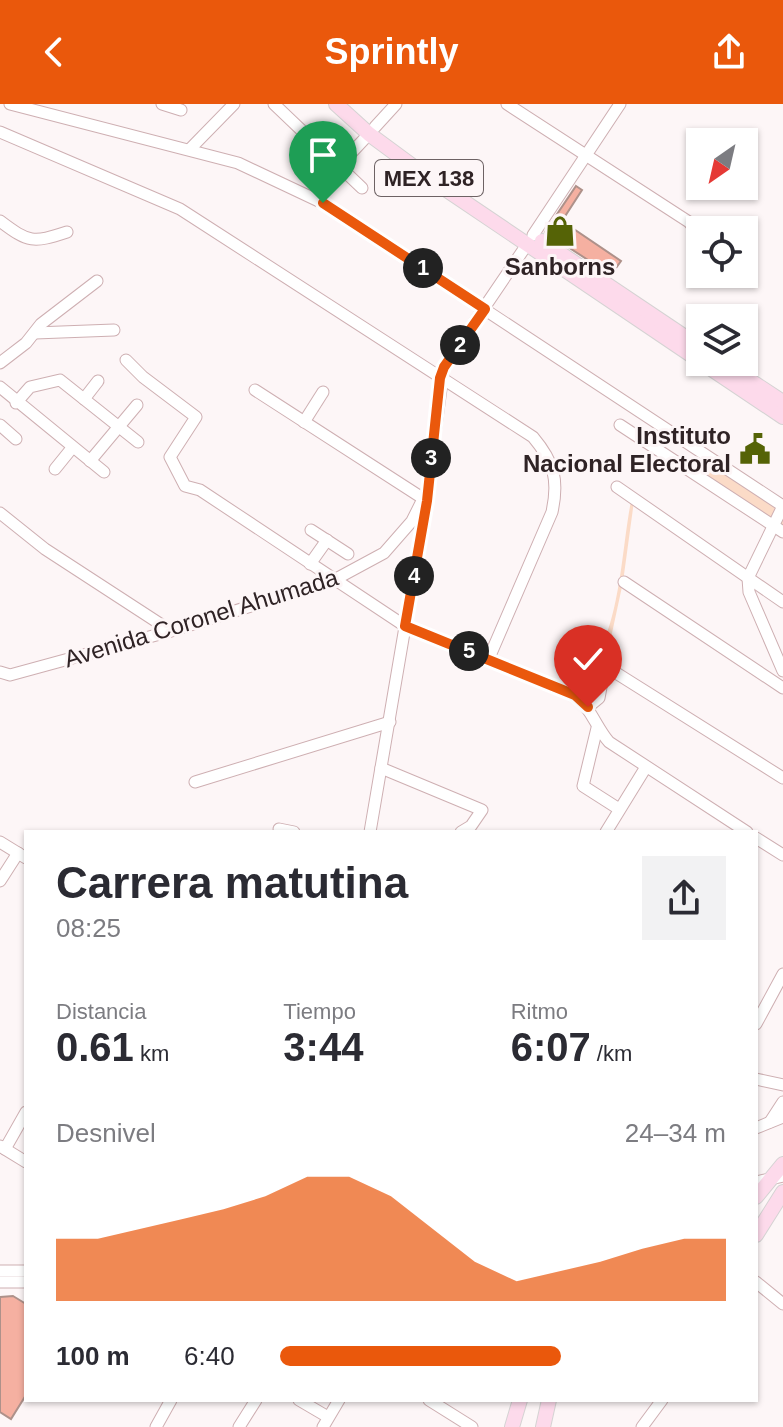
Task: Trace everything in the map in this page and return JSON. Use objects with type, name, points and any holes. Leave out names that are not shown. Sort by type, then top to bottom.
[{"type":"main road","name":"MEX 138","points":[[336,104],[686,351]]},
{"type":"main road","name":"MEX 138","points":[[351,104],[372,130]]},
{"type":"main road","name":"MEX 138","points":[[530,239],[686,338]]},
{"type":"main road","name":"MEX 138","points":[[722,376],[783,417]]},
{"type":"main road","points":[[743,376],[783,402]]},
{"type":"main road","points":[[758,1195],[778,1177],[783,1164]]},
{"type":"main road","points":[[758,1232],[783,1192]]},
{"type":"main road","points":[[543,1427],[549,1402]]},
{"type":"main road","points":[[512,1427],[517,1403]]},
{"type":"street","points":[[10,104],[238,163],[323,203],[783,506],[778,529],[748,578],[749,592],[783,671]]},
{"type":"street","points":[[162,104],[181,110]]},
{"type":"street","points":[[190,149],[234,104]]},
{"type":"street","points":[[274,104],[362,188]]},
{"type":"street","points":[[339,166],[396,104]]},
{"type":"street","points":[[507,104],[686,220]]},
{"type":"street","name":"Avenida Coronel Ahumada","points":[[0,672],[10,675],[171,631],[334,580],[368,564],[399,538],[426,497],[440,378],[444,367],[620,104]]},
{"type":"street","points":[[0,132],[180,209],[533,437],[548,455],[555,471],[557,491],[552,512],[489,658]]},
{"type":"street","points":[[0,221],[20,237],[37,242],[67,232]]},
{"type":"street","points":[[0,363],[41,324],[97,281]]},
{"type":"street","points":[[35,333],[114,330]]},
{"type":"street","points":[[126,360],[143,377],[196,417],[170,457],[185,486],[200,490],[405,626],[575,695],[588,707],[597,728],[609,742],[744,830]]},
{"type":"street","points":[[16,403],[30,387],[60,380],[138,442]]},
{"type":"street","points":[[84,399],[98,381]]},
{"type":"street","points":[[0,387],[104,472]]},
{"type":"street","points":[[255,390],[426,497],[370,830]]},
{"type":"street","points":[[304,422],[323,392]]},
{"type":"street","points":[[90,461],[137,405]]},
{"type":"street","points":[[0,425],[16,439]]},
{"type":"street","points":[[620,425],[778,529]]},
{"type":"street","points":[[55,469],[72,448]]},
{"type":"street","points":[[617,487],[783,602]]},
{"type":"street","points":[[1,516],[45,549],[171,631]]},
{"type":"street","points":[[311,530],[348,554]]},
{"type":"street","points":[[399,538],[414,542],[419,548]]},
{"type":"street","points":[[310,564],[327,540]]},
{"type":"street","points":[[624,582],[783,688]]},
{"type":"street","points":[[588,707],[599,698],[605,666],[783,778]]},
{"type":"street","points":[[195,782],[390,722]]},
{"type":"street","points":[[597,728],[583,786],[619,809]]},
{"type":"street","points":[[607,830],[646,767]]},
{"type":"street","points":[[381,768],[482,810],[464,830]]},
{"type":"street","points":[[279,829],[284,830]]},
{"type":"street","points":[[758,839],[783,855]]},
{"type":"street","points":[[0,842],[22,855],[0,881]]},
{"type":"street","points":[[758,1020],[783,974]]},
{"type":"street","points":[[758,1079],[783,1085]]},
{"type":"street","points":[[769,1122],[783,1102]]},
{"type":"street","points":[[24,1115],[3,1148],[24,1161]]},
{"type":"street","points":[[758,1127],[783,1117]]},
{"type":"street","points":[[758,1182],[778,1177]]},
{"type":"street","points":[[0,1271],[24,1271]]},
{"type":"street","points":[[0,1282],[24,1282]]},
{"type":"street","points":[[758,1284],[783,1304]]},
{"type":"street","points":[[156,1427],[170,1402]]},
{"type":"street","points":[[239,1427],[255,1402]]},
{"type":"street","points":[[301,1402],[325,1422],[338,1402]]},
{"type":"street","points":[[432,1402],[472,1427]]},
{"type":"street","points":[[451,1414],[456,1402]]},
{"type":"street","points":[[642,1427],[661,1402]]},
{"type":"shaded area","points":[[704,454],[783,506],[783,532],[693,473]]},
{"type":"shaded area","points":[[631,501],[634,501],[623,582],[598,698],[592,697],[578,682],[603,644],[611,621]]},
{"type":"building","name":"Sanborns","points":[[576,186],[582,190],[562,221],[621,261],[611,275],[545,232]]},
{"type":"building","points":[[13,1296],[24,1303],[24,1398],[11,1419],[0,1412],[0,1297]]},
{"type":"place","name":"Sanborns","points":[[560,231]]},
{"type":"place","name":"Instituto Nacional Electoral","points":[[755,449]]},
{"type":"route","points":[[323,203],[485,309],[444,367],[440,378],[427,501],[405,626],[575,695],[588,707]]}]
